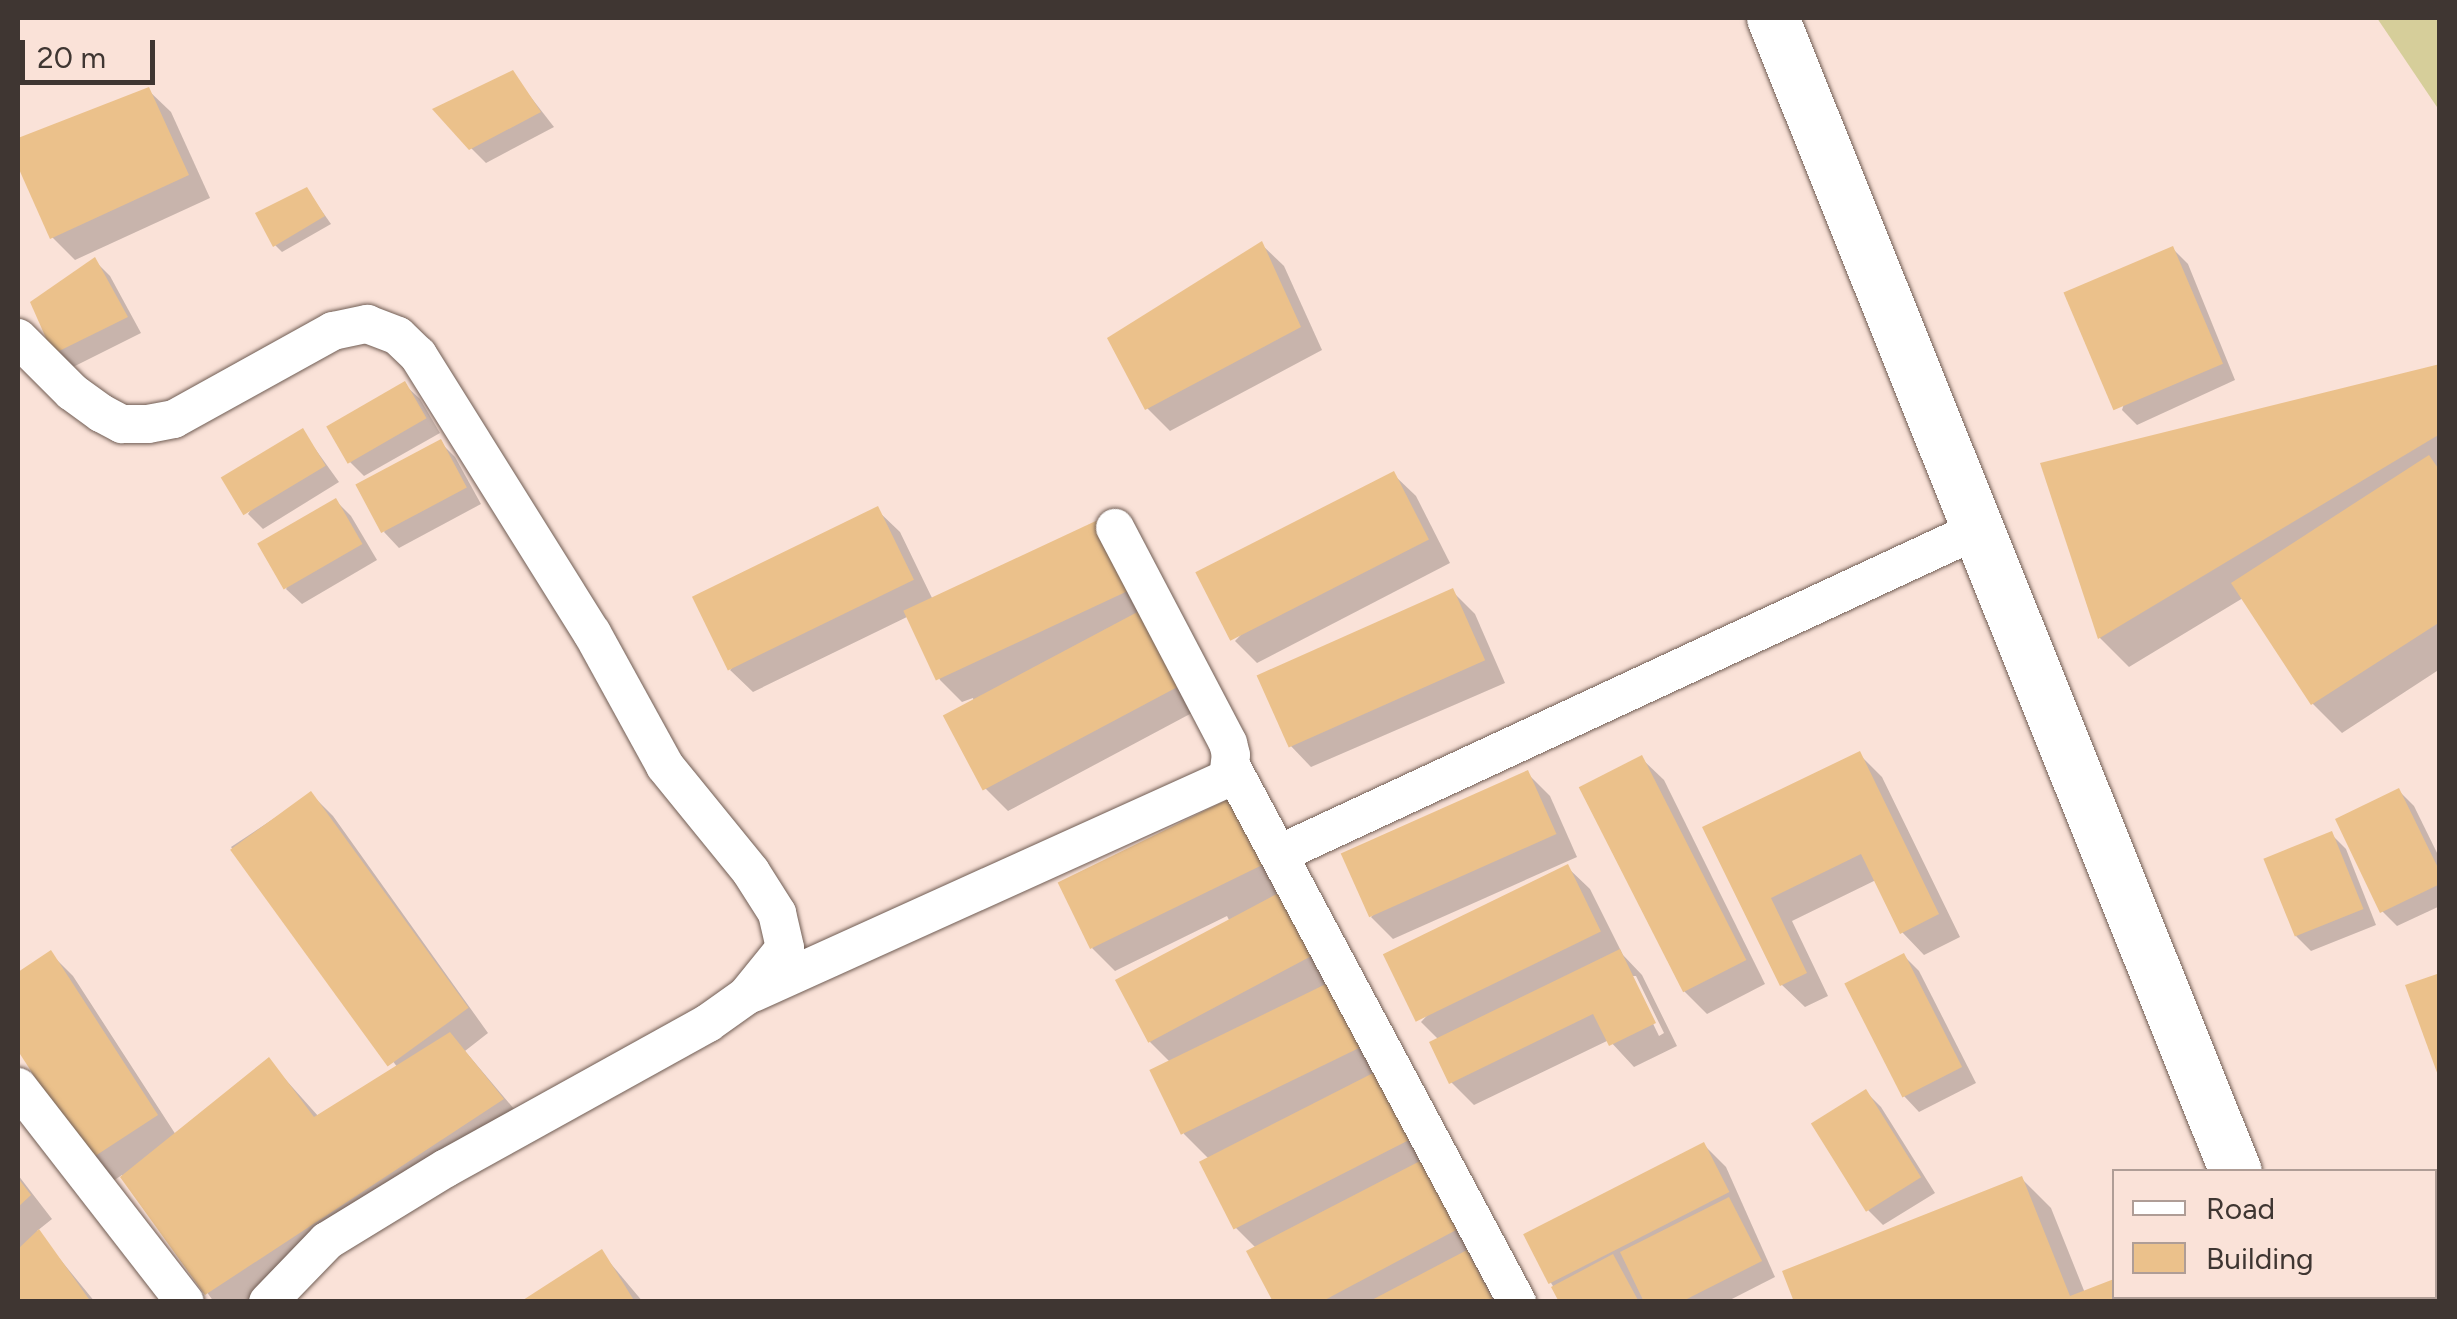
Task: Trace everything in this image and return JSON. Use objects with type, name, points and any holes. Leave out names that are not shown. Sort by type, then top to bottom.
[{"type":"main road","points":[[1773,18],[2235,1169]]},
{"type":"street","points":[[18,338],[72,392],[122,424],[174,419],[333,331],[368,324],[398,336],[418,354],[592,633],[665,766],[751,872],[777,914],[785,948],[746,996]]},
{"type":"street","points":[[1115,528],[1228,743],[1231,766],[1517,1302]]},
{"type":"street","points":[[1279,854],[1979,529]]},
{"type":"street","points":[[268,1302],[327,1241],[446,1168],[708,1023],[746,996],[1215,786],[1228,778],[1231,766]]},
{"type":"street","points":[[18,1087],[185,1302]]},
{"type":"shaded area","points":[[2377,18],[2439,18],[2439,110]]},
{"type":"building","points":[[513,70],[541,112],[469,150],[432,109]]},
{"type":"building","points":[[149,87],[189,175],[50,239],[18,167],[18,138]]},
{"type":"building","points":[[307,187],[325,216],[273,247],[255,213]]},
{"type":"building","points":[[1262,241],[1301,327],[1145,410],[1107,338]]},
{"type":"building","points":[[2173,246],[2223,364],[2113,410],[2063,292]]},
{"type":"building","points":[[95,257],[128,317],[53,354],[30,302]]},
{"type":"building","points":[[2440,364],[2440,434],[2098,639],[2040,463]]},
{"type":"building","points":[[405,381],[426,418],[348,464],[326,426]]},
{"type":"building","points":[[303,428],[326,466],[243,515],[221,477]]},
{"type":"building","points":[[441,439],[467,488],[381,533],[355,485]]},
{"type":"building","points":[[2429,455],[2440,471],[2440,622],[2311,705],[2231,583]]},
{"type":"building","points":[[1394,471],[1429,540],[1230,641],[1195,572]]},
{"type":"building","points":[[336,498],[362,544],[284,589],[257,544]]},
{"type":"building","points":[[878,506],[914,580],[728,670],[692,597]]},
{"type":"building","points":[[1100,519],[1133,589],[936,680],[903,611]]},
{"type":"building","points":[[1453,588],[1485,660],[1289,748],[1257,675]]},
{"type":"building","points":[[1145,608],[1185,683],[983,791],[943,716]]},
{"type":"building","points":[[1860,751],[1939,914],[1900,934],[1861,854],[1771,898],[1807,973],[1780,986],[1702,827]]},
{"type":"building","points":[[1642,755],[1746,960],[1683,992],[1579,787]]},
{"type":"building","points":[[1528,770],[1556,834],[1369,917],[1341,853]]},
{"type":"building","points":[[2399,788],[2440,872],[2440,884],[2380,913],[2335,819]]},
{"type":"building","points":[[311,791],[469,1008],[388,1067],[230,850]]},
{"type":"building","points":[[1241,793],[1273,860],[1090,949],[1058,882]]},
{"type":"building","points":[[2332,831],[2363,909],[2295,937],[2263,859]]},
{"type":"building","points":[[1568,864],[1601,931],[1416,1022],[1383,954]]},
{"type":"building","points":[[1288,888],[1321,951],[1148,1043],[1115,980]]},
{"type":"building","points":[[1620,949],[1656,1023],[1609,1046],[1593,1014],[1449,1084],[1429,1042]]},
{"type":"building","points":[[51,950],[158,1115],[89,1160],[18,1051],[18,972]]},
{"type":"building","points":[[1904,953],[1962,1067],[1902,1097],[1844,983]]},
{"type":"building","points":[[2440,973],[2440,1077],[2439,1078],[2405,985]]},
{"type":"building","points":[[1330,982],[1362,1047],[1181,1135],[1149,1070]]},
{"type":"building","points":[[450,1032],[504,1099],[205,1295],[120,1177],[269,1057],[314,1117]]},
{"type":"building","points":[[1379,1070],[1414,1138],[1234,1229],[1199,1162]]},
{"type":"building","points":[[1866,1089],[1921,1177],[1866,1212],[1811,1123]]},
{"type":"building","points":[[1704,1142],[1729,1192],[1549,1284],[1523,1234]]},
{"type":"building","points":[[1422,1160],[1458,1229],[1321,1302],[1273,1302],[1246,1251]]},
{"type":"building","points":[[2022,1176],[2070,1296],[2112,1280],[2112,1299],[2181,1302],[1794,1302],[1782,1271]]},
{"type":"building","points":[[18,1178],[31,1195],[18,1207]]},
{"type":"building","points":[[1729,1197],[1762,1261],[1681,1302],[1644,1302],[1620,1252]]},
{"type":"building","points":[[39,1229],[91,1302],[18,1302],[18,1249]]},
{"type":"building","points":[[2440,1231],[2440,1302],[2428,1302],[2426,1299],[2437,1299]]},
{"type":"building","points":[[602,1249],[635,1302],[520,1302]]},
{"type":"building","points":[[1467,1250],[1494,1302],[1368,1302]]},
{"type":"building","points":[[1613,1254],[1639,1302],[1559,1302],[1551,1287]]}]
